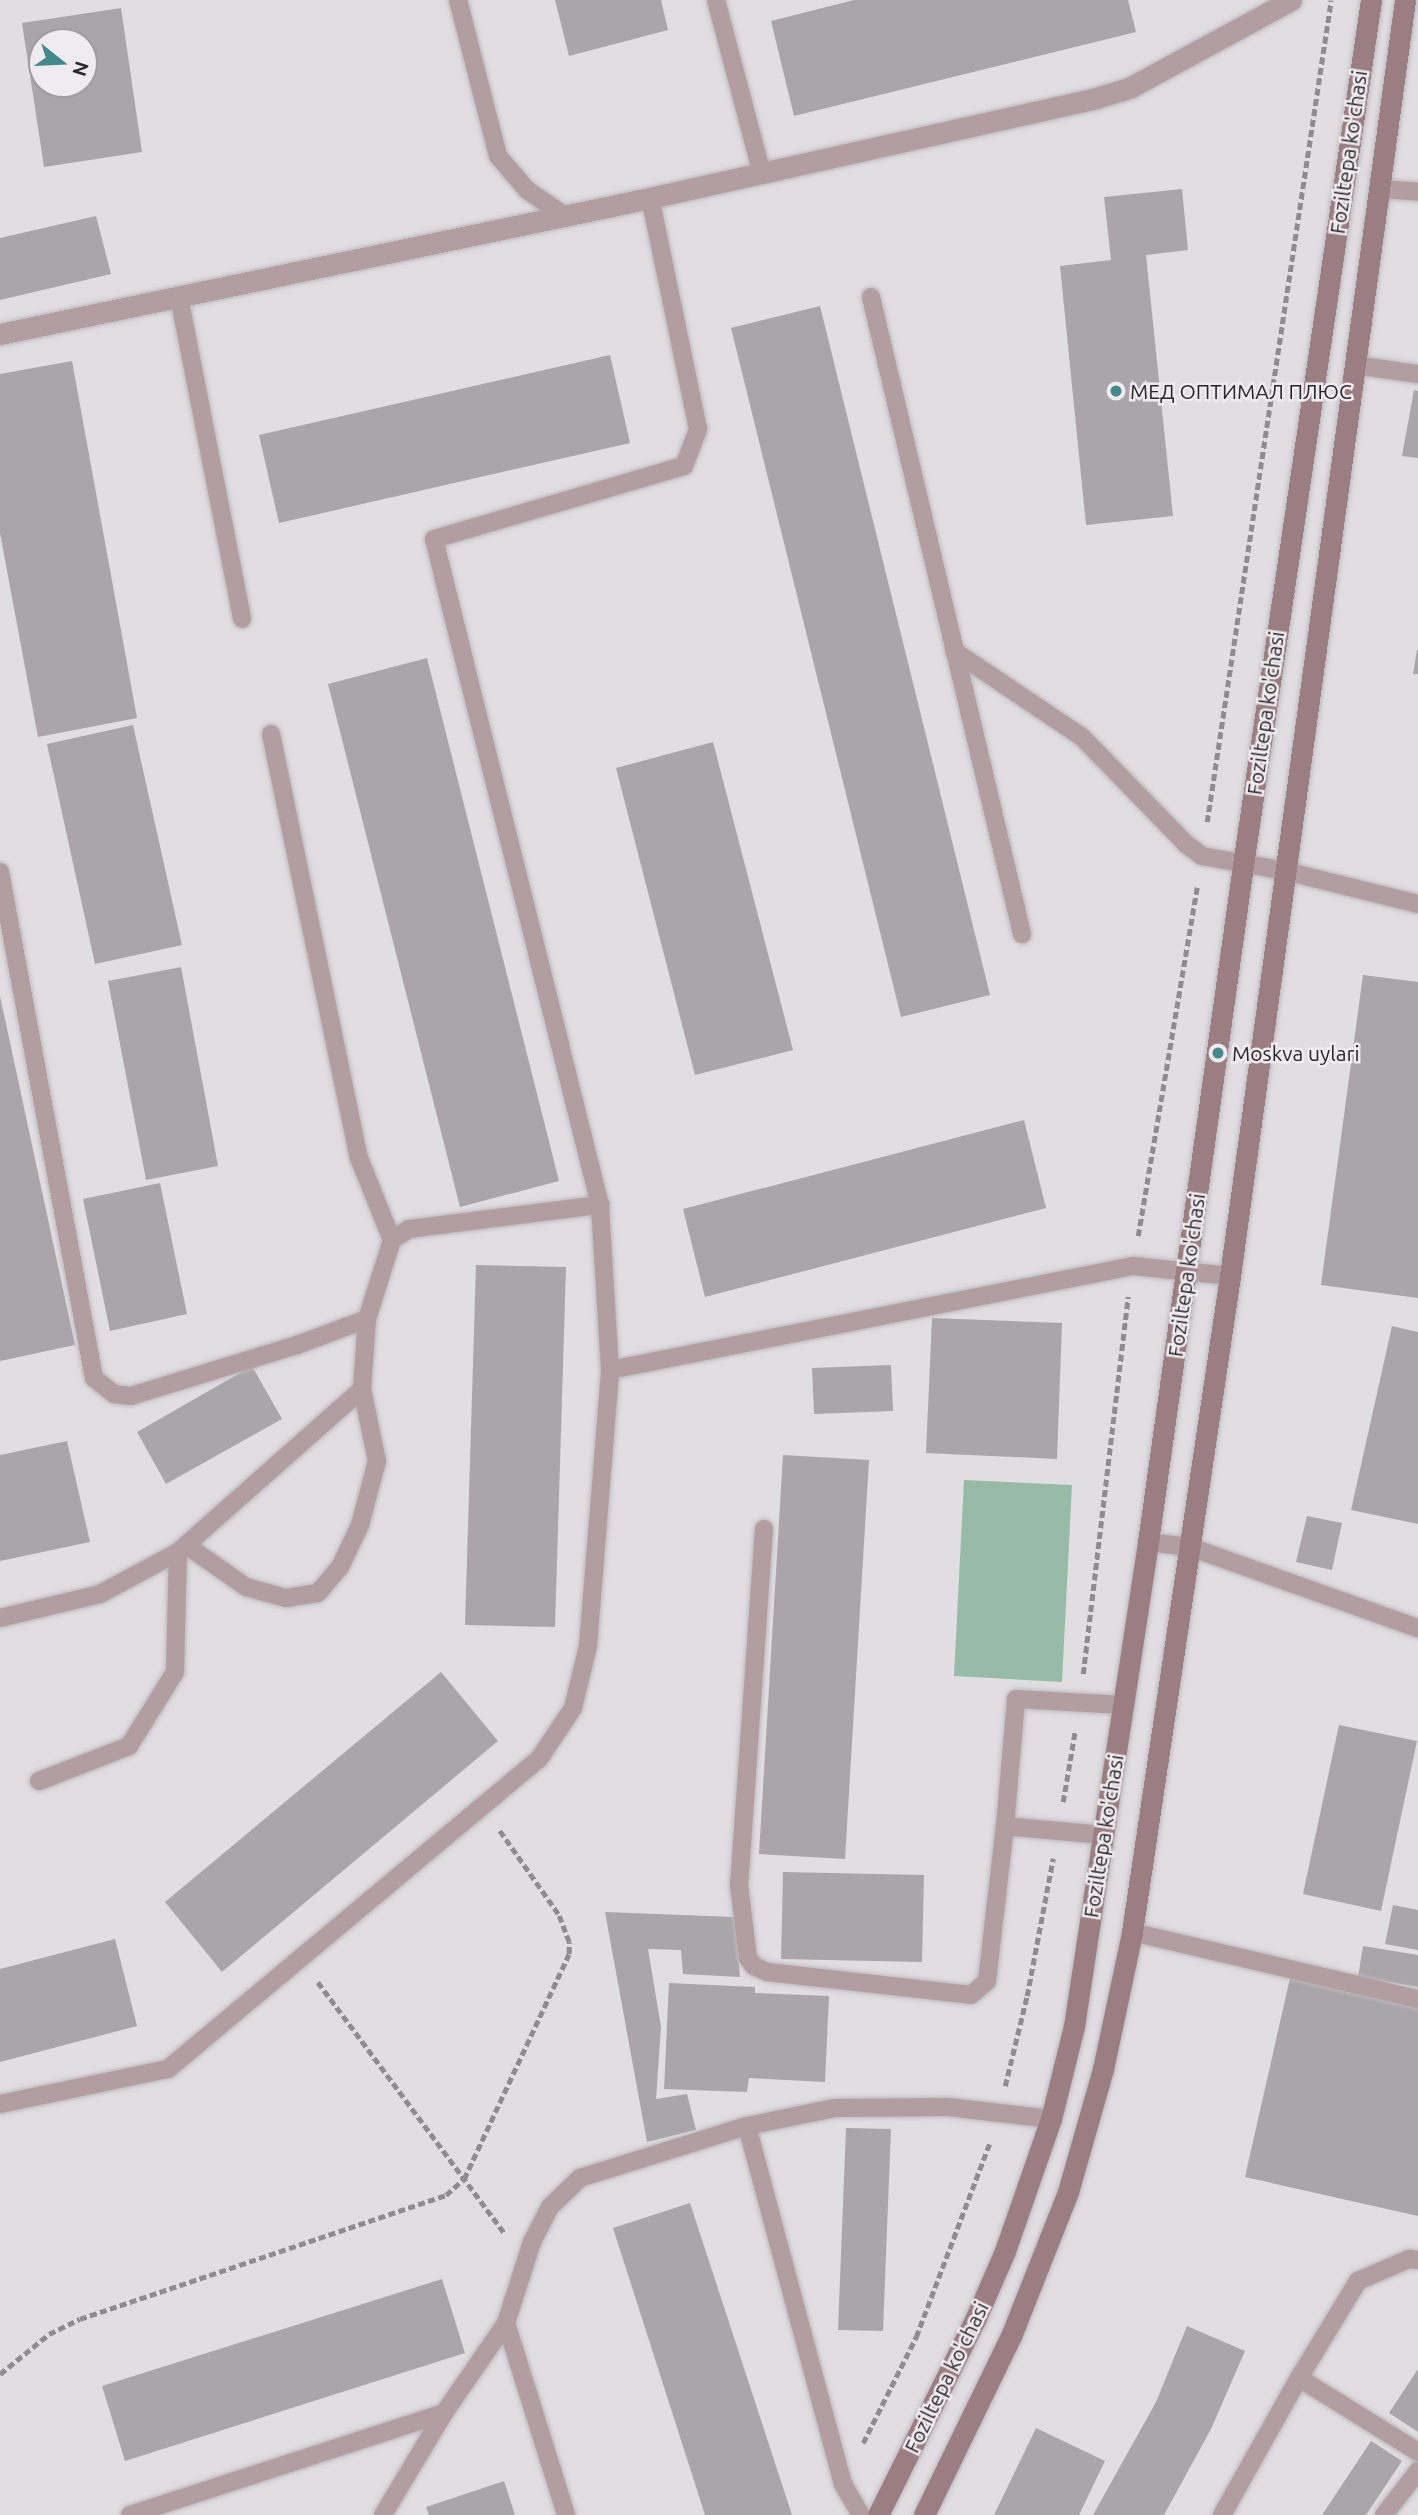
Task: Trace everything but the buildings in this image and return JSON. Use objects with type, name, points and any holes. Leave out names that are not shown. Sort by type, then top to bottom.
[{"type":"main road","name":"Foziltepa ko'chasi","points":[[878,2515],[975,2320],[1005,2251],[1051,2119],[1074,2026],[1148,1542],[1242,865],[1371,0]]},
{"type":"main road","name":"Foziltepa ko'chasi","points":[[924,2515],[1011,2336],[1068,2192],[1101,2081],[1132,1932],[1230,1276],[1405,0]]},
{"type":"street","points":[[0,334],[762,174],[1107,94],[1130,87],[1291,0]]},
{"type":"lane","points":[[458,0],[498,156],[527,190],[565,216]]},
{"type":"lane","points":[[716,0],[762,174]]},
{"type":"lane","points":[[1379,189],[1418,192]]},
{"type":"lane","points":[[0,2104],[168,2069],[539,1759],[573,1708],[588,1646],[610,1370],[600,1205],[434,539],[684,466],[698,429],[650,198]]},
{"type":"lane","points":[[179,297],[242,619]]},
{"type":"lane","points":[[871,297],[1021,933]]},
{"type":"lane","points":[[1355,365],[1418,374]]},
{"type":"lane","points":[[954,650],[1082,737],[1186,844],[1202,856],[1285,872],[1418,904]]},
{"type":"lane","points":[[182,1549],[246,1587],[286,1598],[318,1592],[340,1567],[360,1525],[377,1461],[362,1389],[367,1319],[392,1240],[359,1158],[271,734]]},
{"type":"lane","points":[[0,872],[94,1378],[114,1394],[131,1396],[298,1345],[367,1319]]},
{"type":"lane","points":[[392,1240],[409,1229],[600,1205]]},
{"type":"lane","points":[[610,1370],[1133,1266],[1230,1276]]},
{"type":"lane","points":[[0,1618],[100,1594],[182,1549],[362,1389]]},
{"type":"lane","points":[[764,1529],[739,1885],[748,1958],[754,1966],[767,1972],[971,1995],[977,1992],[987,1981],[1016,1699],[1123,1705]]},
{"type":"lane","points":[[1148,1542],[1190,1547],[1418,1628]]},
{"type":"lane","points":[[39,1781],[129,1746],[175,1672],[182,1549]]},
{"type":"lane","points":[[1004,1826],[1103,1835]]},
{"type":"lane","points":[[1132,1932],[1418,1999]]},
{"type":"lane","points":[[383,2515],[444,2413],[506,2322],[526,2262],[550,2207],[580,2178],[747,2126],[835,2108],[948,2107],[1051,2119]]},
{"type":"lane","points":[[747,2126],[843,2484],[861,2515]]},
{"type":"lane","points":[[1222,2515],[1299,2378],[1358,2281],[1409,2259],[1418,2260]]},
{"type":"lane","points":[[506,2322],[566,2515]]},
{"type":"lane","points":[[1299,2378],[1418,2452]]},
{"type":"lane","points":[[130,2515],[444,2413]]},
{"type":"lane","points":[[1384,2515],[1418,2471]]},
{"type":"path","points":[[0,2374],[49,2333],[80,2319],[446,2195],[464,2179],[569,1954],[569,1942],[558,1914],[482,1808]]},
{"type":"path","points":[[301,1959],[526,2262]]},
{"type":"green space","points":[[964,1480],[1072,1485],[1062,1682],[954,1676]]},
{"type":"place","name":"МЕД ОПТИМАЛ ПЛЮС","points":[[1116,391]]},
{"type":"place","name":"Moskva uylari","points":[[1218,1053]]}]
